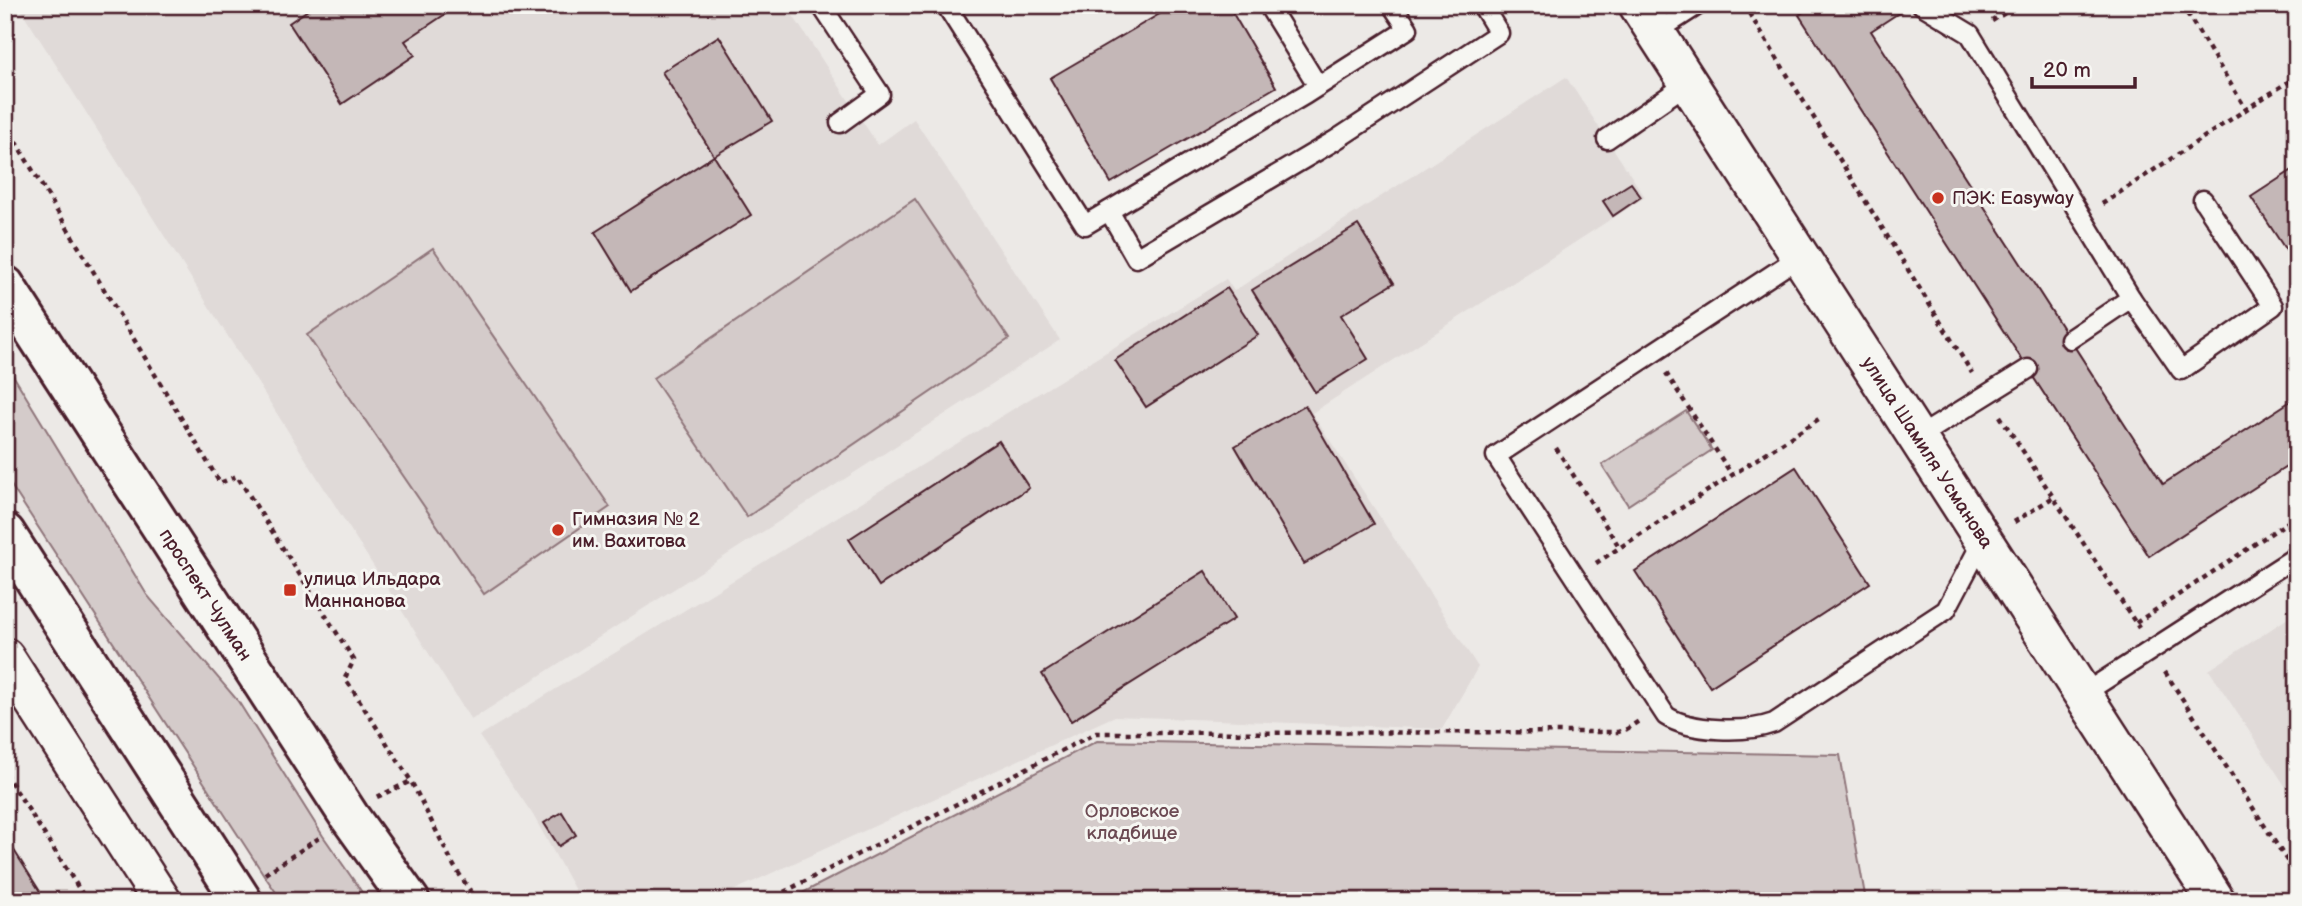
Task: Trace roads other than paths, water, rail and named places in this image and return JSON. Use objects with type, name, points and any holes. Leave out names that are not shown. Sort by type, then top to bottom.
[{"type":"main road","name":"проспект Чулман","points":[[5,286],[349,816],[410,901]]},
{"type":"main road","points":[[5,533],[253,888]]},
{"type":"street","name":"улица Шамиля Усманова","points":[[1647,19],[2216,901]]},
{"type":"street","points":[[5,657],[162,901]]},
{"type":"lane","points":[[821,5],[880,94],[840,123]]},
{"type":"lane","points":[[946,5],[1085,225],[1408,29],[1392,5]]},
{"type":"lane","points":[[1268,5],[1318,86]]},
{"type":"lane","points":[[1109,211],[1136,258],[1334,141],[1499,33],[1482,5]]},
{"type":"lane","points":[[1647,19],[1698,5]]},
{"type":"lane","points":[[1922,5],[1970,34],[2131,298],[2181,370],[2273,306],[2203,200]]},
{"type":"lane","points":[[1606,139],[1688,83]]},
{"type":"lane","points":[[1799,257],[1496,456],[1666,716],[1692,726],[1756,728],[1774,723],[1946,610],[1983,540]]},
{"type":"lane","points":[[2070,340],[2131,298]]},
{"type":"lane","points":[[1917,438],[2028,369]]},
{"type":"lane","points":[[2083,694],[2297,556]]},
{"type":"place","name":"ПЭК: Easyway","points":[[1938,198]]},
{"type":"place","name":"Гимназия № 2 им. Вахитова","points":[[558,530]]},
{"type":"place","name":"улица Ильдара Маннанова","points":[[290,590]]},
{"type":"park label","name":"Орловское кладбище","points":[[1132,822]]}]
